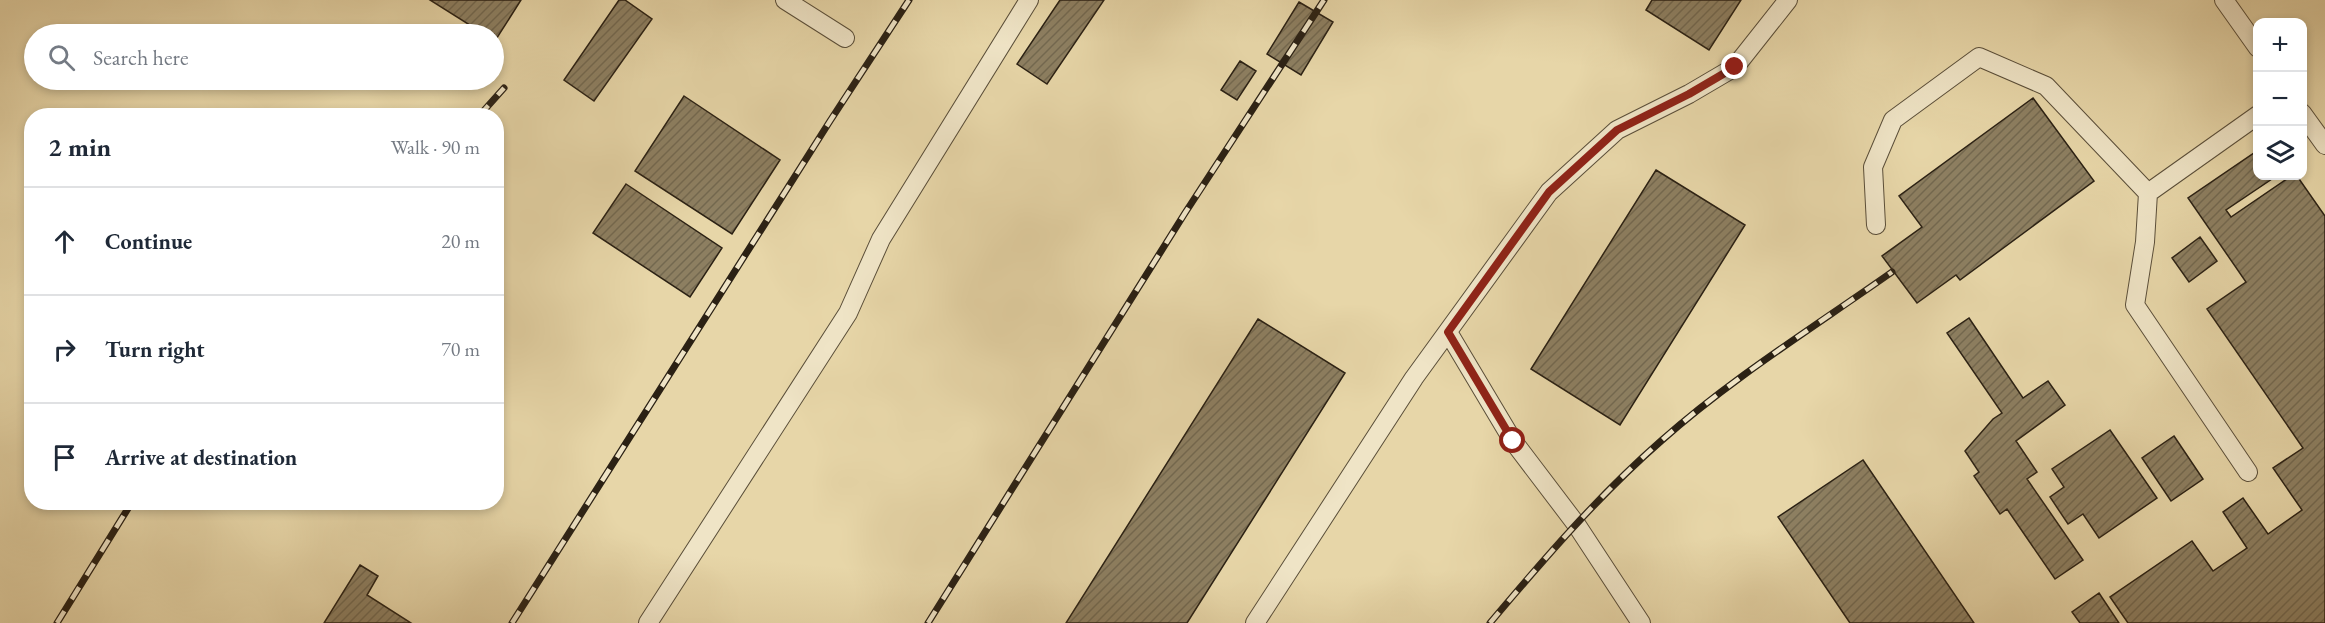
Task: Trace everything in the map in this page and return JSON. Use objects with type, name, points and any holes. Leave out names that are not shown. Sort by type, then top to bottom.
[{"type":"lane","points":[[785,0],[845,38]]},
{"type":"lane","points":[[648,623],[848,313],[881,239],[1029,0]]},
{"type":"lane","points":[[1255,623],[1414,378],[1549,192],[1617,130],[1689,94],[1735,67],[1788,0]]},
{"type":"lane","points":[[2224,0],[2253,41]]},
{"type":"lane","points":[[1876,225],[1873,167],[1893,120],[1979,57],[2046,86],[2148,193],[2145,242],[2135,305],[2248,472]]},
{"type":"lane","points":[[2148,193],[2253,119]]},
{"type":"lane","points":[[2307,119],[2325,145]]},
{"type":"lane","points":[[1448,332],[1513,441],[1576,524],[1641,623]]},
{"type":"building","points":[[430,0],[521,0],[504,27],[504,24],[468,24]]},
{"type":"building","points":[[619,0],[625,0],[652,19],[594,101],[564,80]]},
{"type":"building","points":[[1060,0],[1104,0],[1047,84],[1017,64]]},
{"type":"building","points":[[1652,0],[1741,0],[1709,50],[1646,10]]},
{"type":"building","points":[[1299,2],[1333,22],[1301,75],[1267,54]]},
{"type":"building","points":[[1240,61],[1256,71],[1237,100],[1221,90]]},
{"type":"building","points":[[684,96],[780,160],[732,234],[635,171]]},
{"type":"building","points":[[2033,98],[2094,181],[1960,280],[1956,275],[1917,303],[1882,256],[1922,227],[1899,196]]},
{"type":"building","points":[[2253,154],[2253,180],[2271,180],[2226,210],[2231,217],[2285,180],[2300,180],[2325,216],[2325,623],[2128,623],[2110,597],[2192,541],[2213,571],[2247,548],[2223,512],[2243,498],[2268,534],[2302,510],[2273,468],[2303,448],[2207,309],[2246,282],[2188,198]]},
{"type":"building","points":[[1656,170],[1745,225],[1620,425],[1531,369]]},
{"type":"building","points":[[626,184],[722,248],[690,297],[593,233]]},
{"type":"building","points":[[2200,237],[2217,261],[2189,282],[2172,258]]},
{"type":"building","points":[[1969,318],[2023,398],[2048,381],[2065,405],[2016,441],[2037,472],[2027,479],[2083,560],[2055,579],[2007,509],[2000,514],[1974,476],[1979,472],[1965,451],[1993,419],[2002,413],[1947,333]]},
{"type":"building","points":[[1258,319],[1345,373],[1187,623],[1066,623]]},
{"type":"building","points":[[2110,430],[2157,498],[2099,538],[2083,514],[2068,524],[2050,497],[2064,487],[2052,469]]},
{"type":"building","points":[[2174,436],[2203,479],[2171,501],[2142,458]]},
{"type":"building","points":[[1863,460],[1974,623],[1850,623],[1778,517]]},
{"type":"building","points":[[360,565],[378,576],[367,595],[411,623],[324,623]]},
{"type":"building","points":[[2099,593],[2119,623],[2080,623],[2072,612]]},
{"type":"railway","points":[[512,623],[909,0]]},
{"type":"railway","points":[[928,623],[1185,213],[1324,0]]},
{"type":"railway","points":[[486,108],[502,90]]},
{"type":"railway","points":[[1490,623],[1593,506],[1661,441],[1745,374],[1892,272]]},
{"type":"railway","points":[[57,623],[127,510]]},
{"type":"route","points":[[1513,441],[1448,332],[1549,192],[1617,130],[1689,94],[1735,67]]}]
